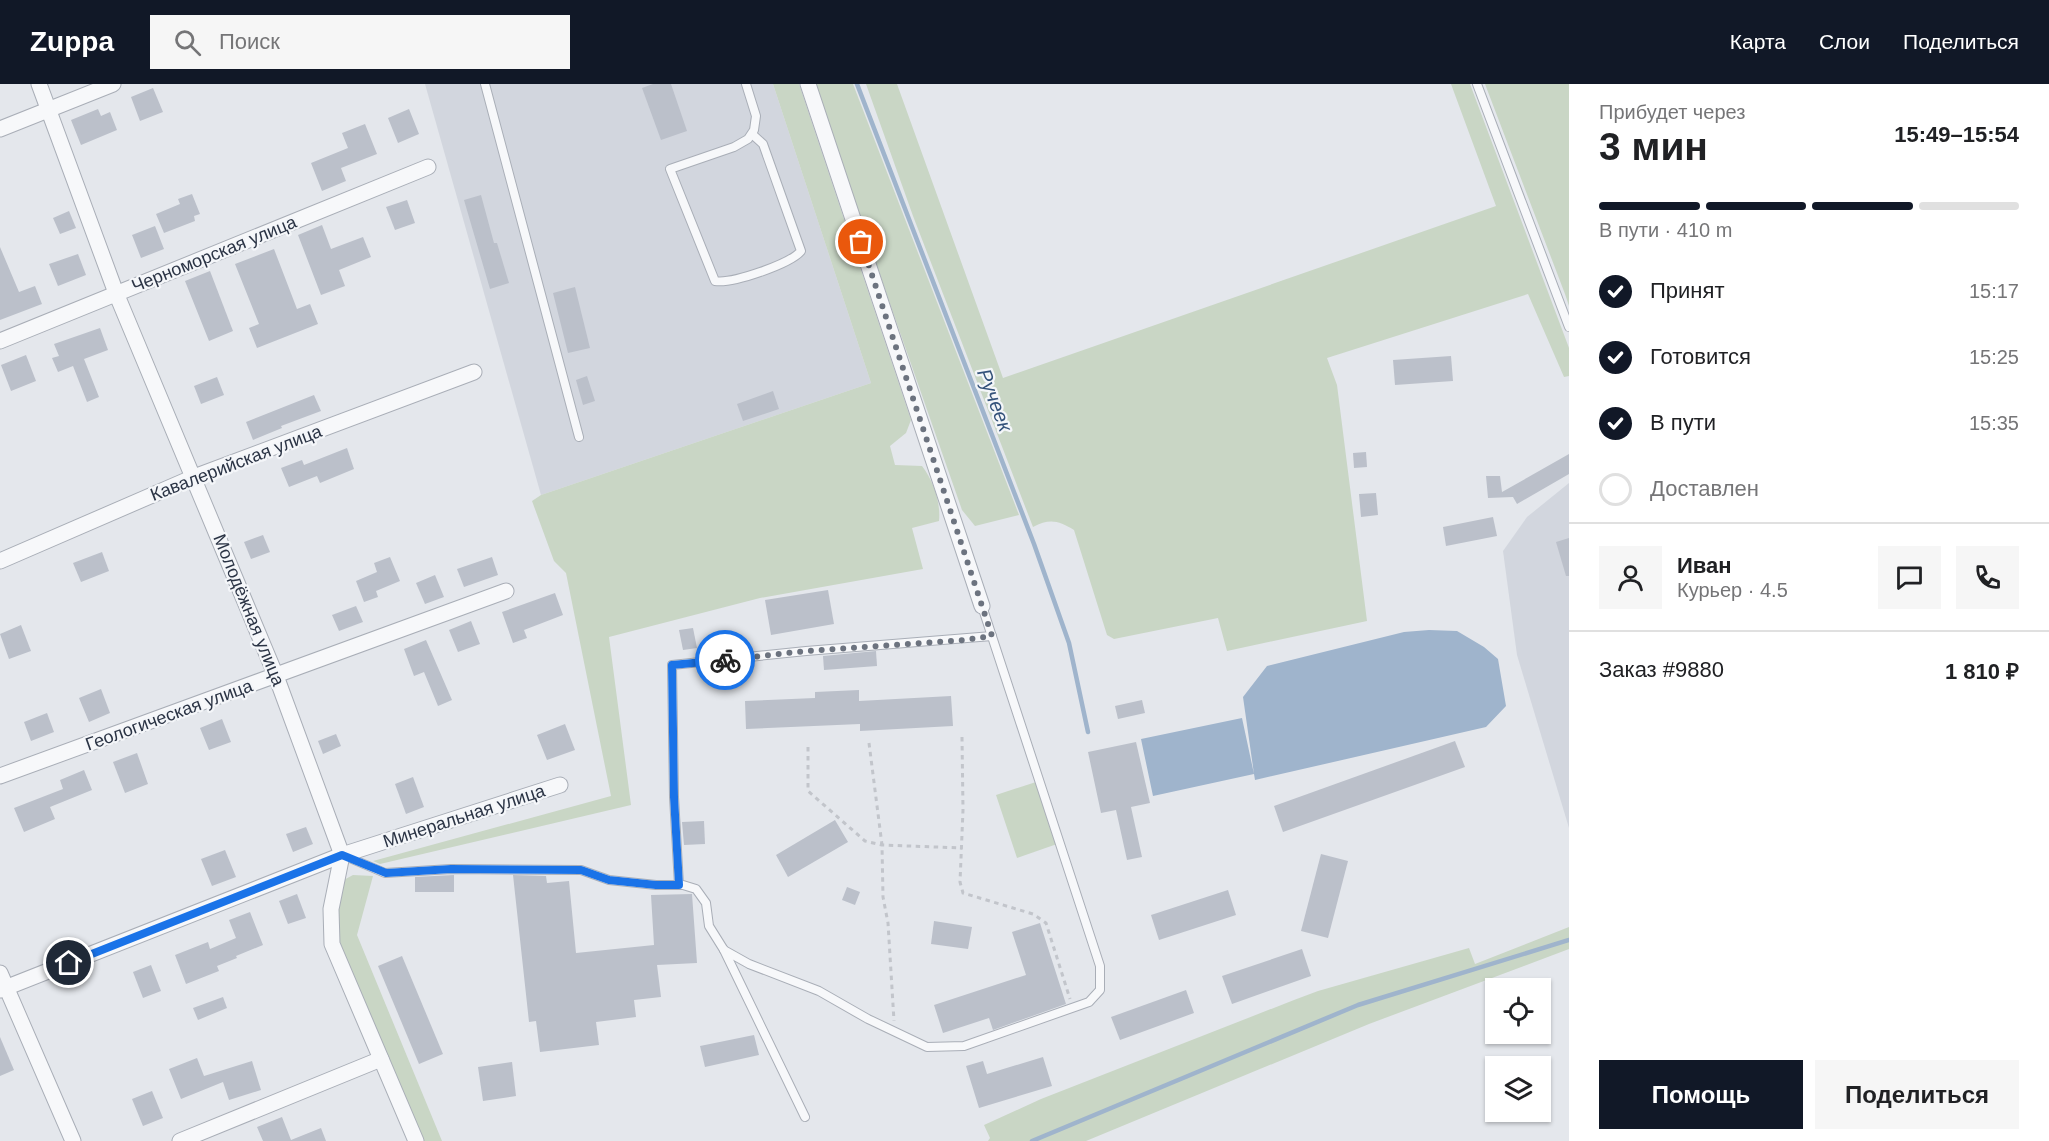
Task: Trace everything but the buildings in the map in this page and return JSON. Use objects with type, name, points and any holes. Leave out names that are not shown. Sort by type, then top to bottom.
[{"type":"street","name":"Молодёжная улица","points":[[39,84],[116,293],[276,676],[342,855]]},
{"type":"street","points":[[0,129],[113,84]]},
{"type":"street","points":[[808,84],[982,606]]},
{"type":"street","name":"Черноморская улица","points":[[0,341],[428,167]]},
{"type":"street","name":"Кавалерийская улица","points":[[0,561],[194,477],[474,372]]},
{"type":"street","name":"Геологическая улица","points":[[0,776],[506,591]]},
{"type":"street","name":"Минеральная улица","points":[[3,989],[342,855],[560,785]]},
{"type":"street","points":[[342,855],[331,909],[332,944],[416,1141]]},
{"type":"street","points":[[0,973],[3,989],[73,1141]]},
{"type":"street","points":[[180,1141],[381,1059]]},
{"type":"lane","points":[[485,84],[579,438]]},
{"type":"lane","points":[[746,84],[756,116],[752,134],[748,139],[734,147],[670,169],[715,281],[724,282],[756,273],[796,256],[801,251],[763,144],[752,134]]},
{"type":"lane","points":[[1477,84],[1569,327]]},
{"type":"lane","points":[[724,950],[749,964],[819,991],[868,1019],[927,1047],[964,1046],[1089,1002],[1100,990],[1100,966],[982,606]]},
{"type":"lane","points":[[679,885],[674,797],[672,665],[806,651],[992,636]]},
{"type":"lane","points":[[342,855],[386,873],[451,869],[581,870],[609,880],[679,885],[696,889],[706,903],[709,926],[724,950],[805,1117]]},
{"type":"path","points":[[962,737],[960,882],[963,893],[1033,914],[1046,923],[1073,1007]]},
{"type":"path","points":[[869,743],[882,845],[883,897],[888,923],[895,1032]]},
{"type":"path","points":[[808,747],[808,791],[865,841],[882,845],[962,848]]},
{"type":"shaded area","points":[[425,84],[773,84],[871,383],[541,495]]},
{"type":"shaded area","points":[[1569,483],[1569,828],[1517,655],[1503,551],[1527,517]]},
{"type":"green space","points":[[773,84],[799,84],[911,420],[906,433],[890,446],[895,465],[922,466],[935,492],[939,506],[939,521],[912,528],[923,569],[760,598],[609,637],[631,805],[380,864],[373,861],[611,796],[566,573],[554,561],[532,501],[541,495],[871,383]]},
{"type":"green space","points":[[815,84],[853,84],[1019,515],[975,526],[962,510]]},
{"type":"green space","points":[[866,84],[897,84],[1003,378],[1496,206],[1451,84],[1470,84],[1569,348],[1569,376],[1564,377],[1528,294],[1327,358],[1337,385],[1367,621],[1227,651],[1218,618],[1114,639],[1107,635],[1074,530],[1064,524],[1054,522],[1044,522],[1033,527],[913,216]]},
{"type":"green space","points":[[1485,84],[1569,84],[1569,306],[1565,294]]},
{"type":"green space","points":[[1036,782],[1057,844],[1017,858],[996,795]]},
{"type":"green space","points":[[353,875],[373,876],[357,935],[442,1141],[422,1141],[338,942],[337,911],[340,882]]},
{"type":"green space","points":[[1569,927],[1569,949],[1492,978],[1485,978],[1485,980],[1369,1024],[1086,1141],[988,1141],[990,1138],[984,1125],[1041,1099],[1318,991],[1469,948],[1475,964]]},
{"type":"water","points":[[1429,630],[1457,631],[1484,647],[1498,659],[1506,706],[1486,727],[1255,780],[1243,697],[1267,666],[1404,632]]},
{"type":"water","points":[[1242,718],[1254,774],[1153,796],[1141,739]]},
{"type":"waterway","name":"Ручеек","points":[[857,84],[1034,544],[1069,643],[1088,732]]},
{"type":"waterway","points":[[1032,1141],[1358,1005],[1569,940]]},
{"type":"way so far","points":[[725,660],[992,636],[861,242]]},
{"type":"route","points":[[69,963],[342,855],[386,873],[451,869],[581,870],[609,880],[679,885],[674,797],[672,665],[725,660]]}]
